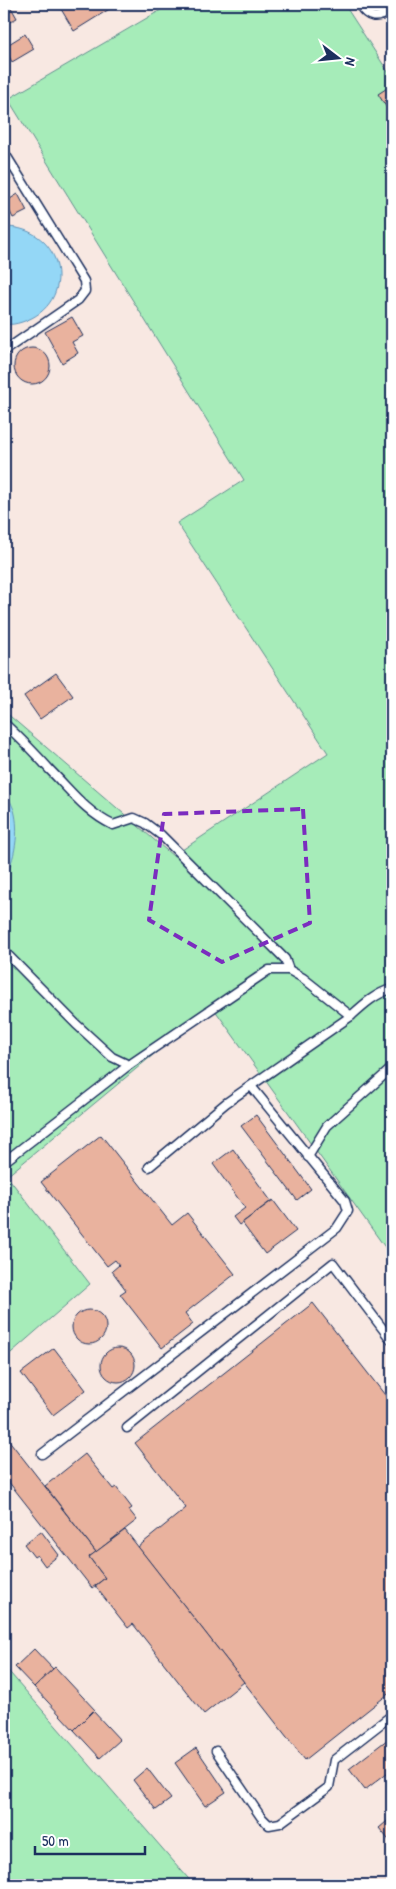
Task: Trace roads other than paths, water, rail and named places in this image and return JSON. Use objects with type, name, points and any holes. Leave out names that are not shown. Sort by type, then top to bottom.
[{"type":"lane","points":[[359,4],[364,13],[374,17],[392,12]]},
{"type":"lane","points":[[4,152],[84,281],[86,291],[78,300],[4,351]]},
{"type":"lane","points":[[4,724],[99,819],[113,825],[134,818],[145,823],[161,835],[285,959],[289,970]]},
{"type":"lane","points":[[4,951],[76,1024],[112,1057],[129,1065]]},
{"type":"lane","points":[[4,1162],[129,1065],[269,970],[289,970],[303,978],[351,1016]]},
{"type":"lane","points":[[149,1167],[226,1103],[351,1016],[368,1002],[386,991],[392,990]]},
{"type":"lane","points":[[308,1157],[327,1126],[392,1068]]},
{"type":"lane","points":[[42,1454],[337,1228],[348,1211],[345,1201],[251,1086]]},
{"type":"lane","points":[[127,1428],[334,1263],[392,1342]]},
{"type":"lane","points":[[216,1751],[261,1817],[269,1825],[280,1823],[329,1787],[334,1760],[392,1715]]},
{"type":"water","points":[[4,227],[25,230],[41,239],[52,252],[57,267],[57,284],[52,299],[40,313],[22,322],[11,324],[4,324]]},
{"type":"water","points":[[4,788],[14,810],[17,827],[14,854],[4,879]]}]
